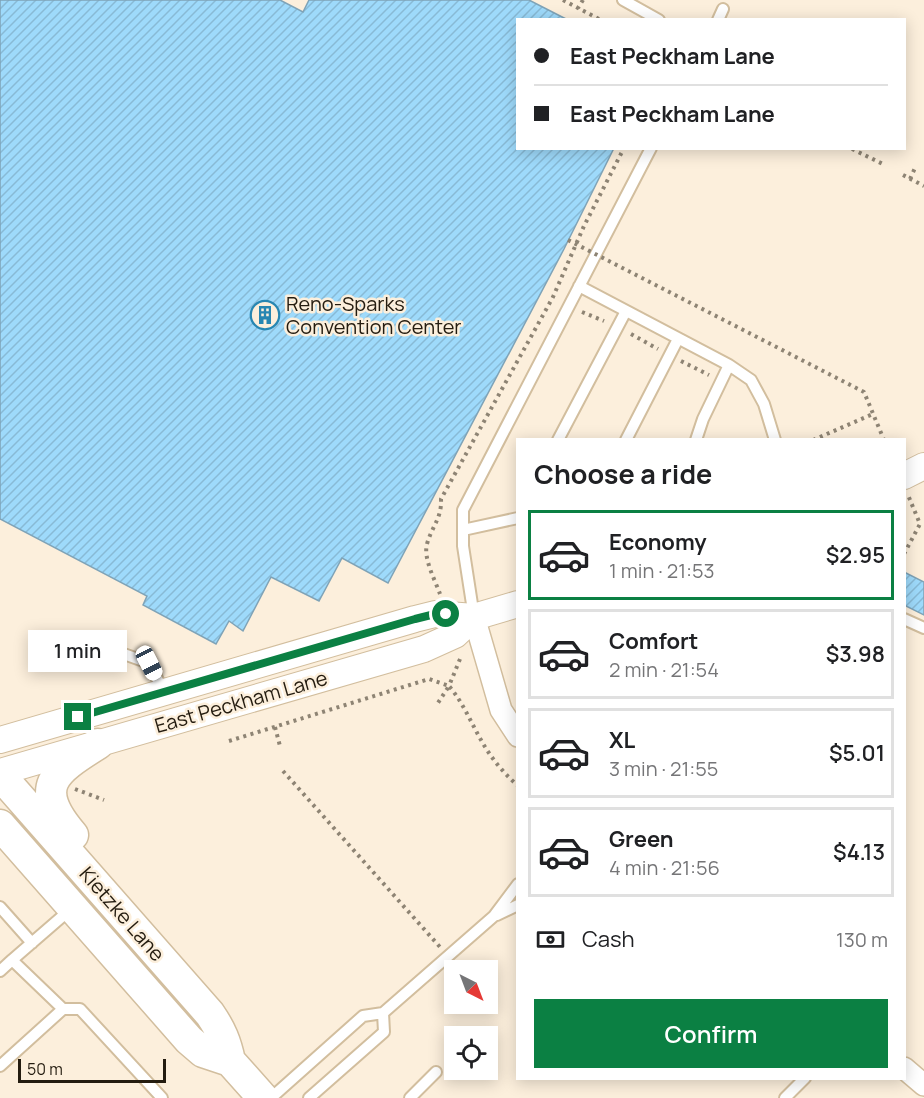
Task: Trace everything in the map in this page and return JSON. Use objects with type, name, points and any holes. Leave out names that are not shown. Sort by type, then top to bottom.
[{"type":"main road","points":[[98,744],[63,768],[53,781],[50,798],[62,822],[93,860],[134,928]]},
{"type":"main road","name":"Kietzke Lane","points":[[0,774],[220,1028],[226,1041],[230,1060],[262,1098]]},
{"type":"main road","name":"Kietzke Lane","points":[[0,825],[189,1040],[203,1052],[230,1060]]},
{"type":"main road","points":[[0,845],[39,869]]},
{"type":"street","points":[[906,475],[924,466]]},
{"type":"street","name":"East Peckham Lane","points":[[0,740],[435,614],[474,617],[516,605]]},
{"type":"street","points":[[474,617],[501,710],[516,733]]},
{"type":"street","name":"East Peckham Lane","points":[[0,774],[424,649],[456,635],[474,617]]},
{"type":"street","points":[[906,1070],[924,1085]]},
{"type":"lane","points":[[622,0],[655,18]]},
{"type":"lane","points":[[719,18],[723,9]]},
{"type":"lane","points":[[474,617],[463,546],[463,510],[650,150]]},
{"type":"lane","points":[[579,286],[729,365],[751,380],[764,404],[774,438]]},
{"type":"lane","points":[[559,438],[626,311]]},
{"type":"lane","points":[[627,438],[678,339]]},
{"type":"lane","points":[[697,438],[703,419],[729,365]]},
{"type":"lane","points":[[463,530],[516,518]]},
{"type":"lane","points":[[906,620],[924,628]]},
{"type":"lane","points":[[121,653],[149,663],[165,692]]},
{"type":"lane","points":[[271,1098],[363,1016],[382,1013],[494,916],[516,887]]},
{"type":"lane","points":[[494,916],[516,906]]},
{"type":"lane","points":[[0,907],[32,943]]},
{"type":"lane","points":[[0,971],[72,908]]},
{"type":"lane","points":[[12,960],[63,1009]]},
{"type":"lane","points":[[0,1066],[63,1009],[80,1009],[162,1098]]},
{"type":"lane","points":[[309,1098],[384,1032],[382,1013]]},
{"type":"lane","points":[[410,1098],[436,1072]]},
{"type":"lane","points":[[785,1098],[803,1080]]},
{"type":"path","points":[[563,0],[597,18]]},
{"type":"path","points":[[578,8],[583,0]]},
{"type":"path","points":[[440,595],[426,552],[427,544],[442,511],[441,499],[553,297],[584,226],[623,150]]},
{"type":"path","points":[[854,150],[885,165]]},
{"type":"path","points":[[910,178],[915,168]]},
{"type":"path","points":[[903,175],[924,186]]},
{"type":"path","points":[[568,240],[864,392],[883,438]]},
{"type":"path","points":[[582,312],[608,322]]},
{"type":"path","points":[[627,332],[659,349]]},
{"type":"path","points":[[678,359],[710,375]]},
{"type":"path","points":[[818,438],[873,414]]},
{"type":"path","points":[[906,492],[920,524],[906,550]]},
{"type":"path","points":[[439,518],[445,522]]},
{"type":"path","points":[[436,706],[449,686],[460,659]]},
{"type":"path","points":[[229,741],[429,679],[449,686],[465,707],[488,752],[516,784]]},
{"type":"path","points":[[274,727],[280,746]]},
{"type":"path","points":[[283,771],[448,956]]},
{"type":"path","points":[[71,785],[76,790],[104,800]]},
{"type":"building","name":"Reno-Sparks Convention Center","points":[[0,0],[280,0],[303,12],[309,0],[529,0],[564,18],[516,18],[516,150],[613,150],[564,249],[388,583],[342,558],[319,601],[271,577],[243,631],[229,621],[216,644],[143,605],[147,596],[0,519]]},
{"type":"building","points":[[906,573],[924,582],[924,615],[906,606]]},
{"type":"place","name":"Reno-Sparks Convention Center","points":[[265,315]]},
{"type":"route","points":[[78,717],[415,619],[446,614]]}]
